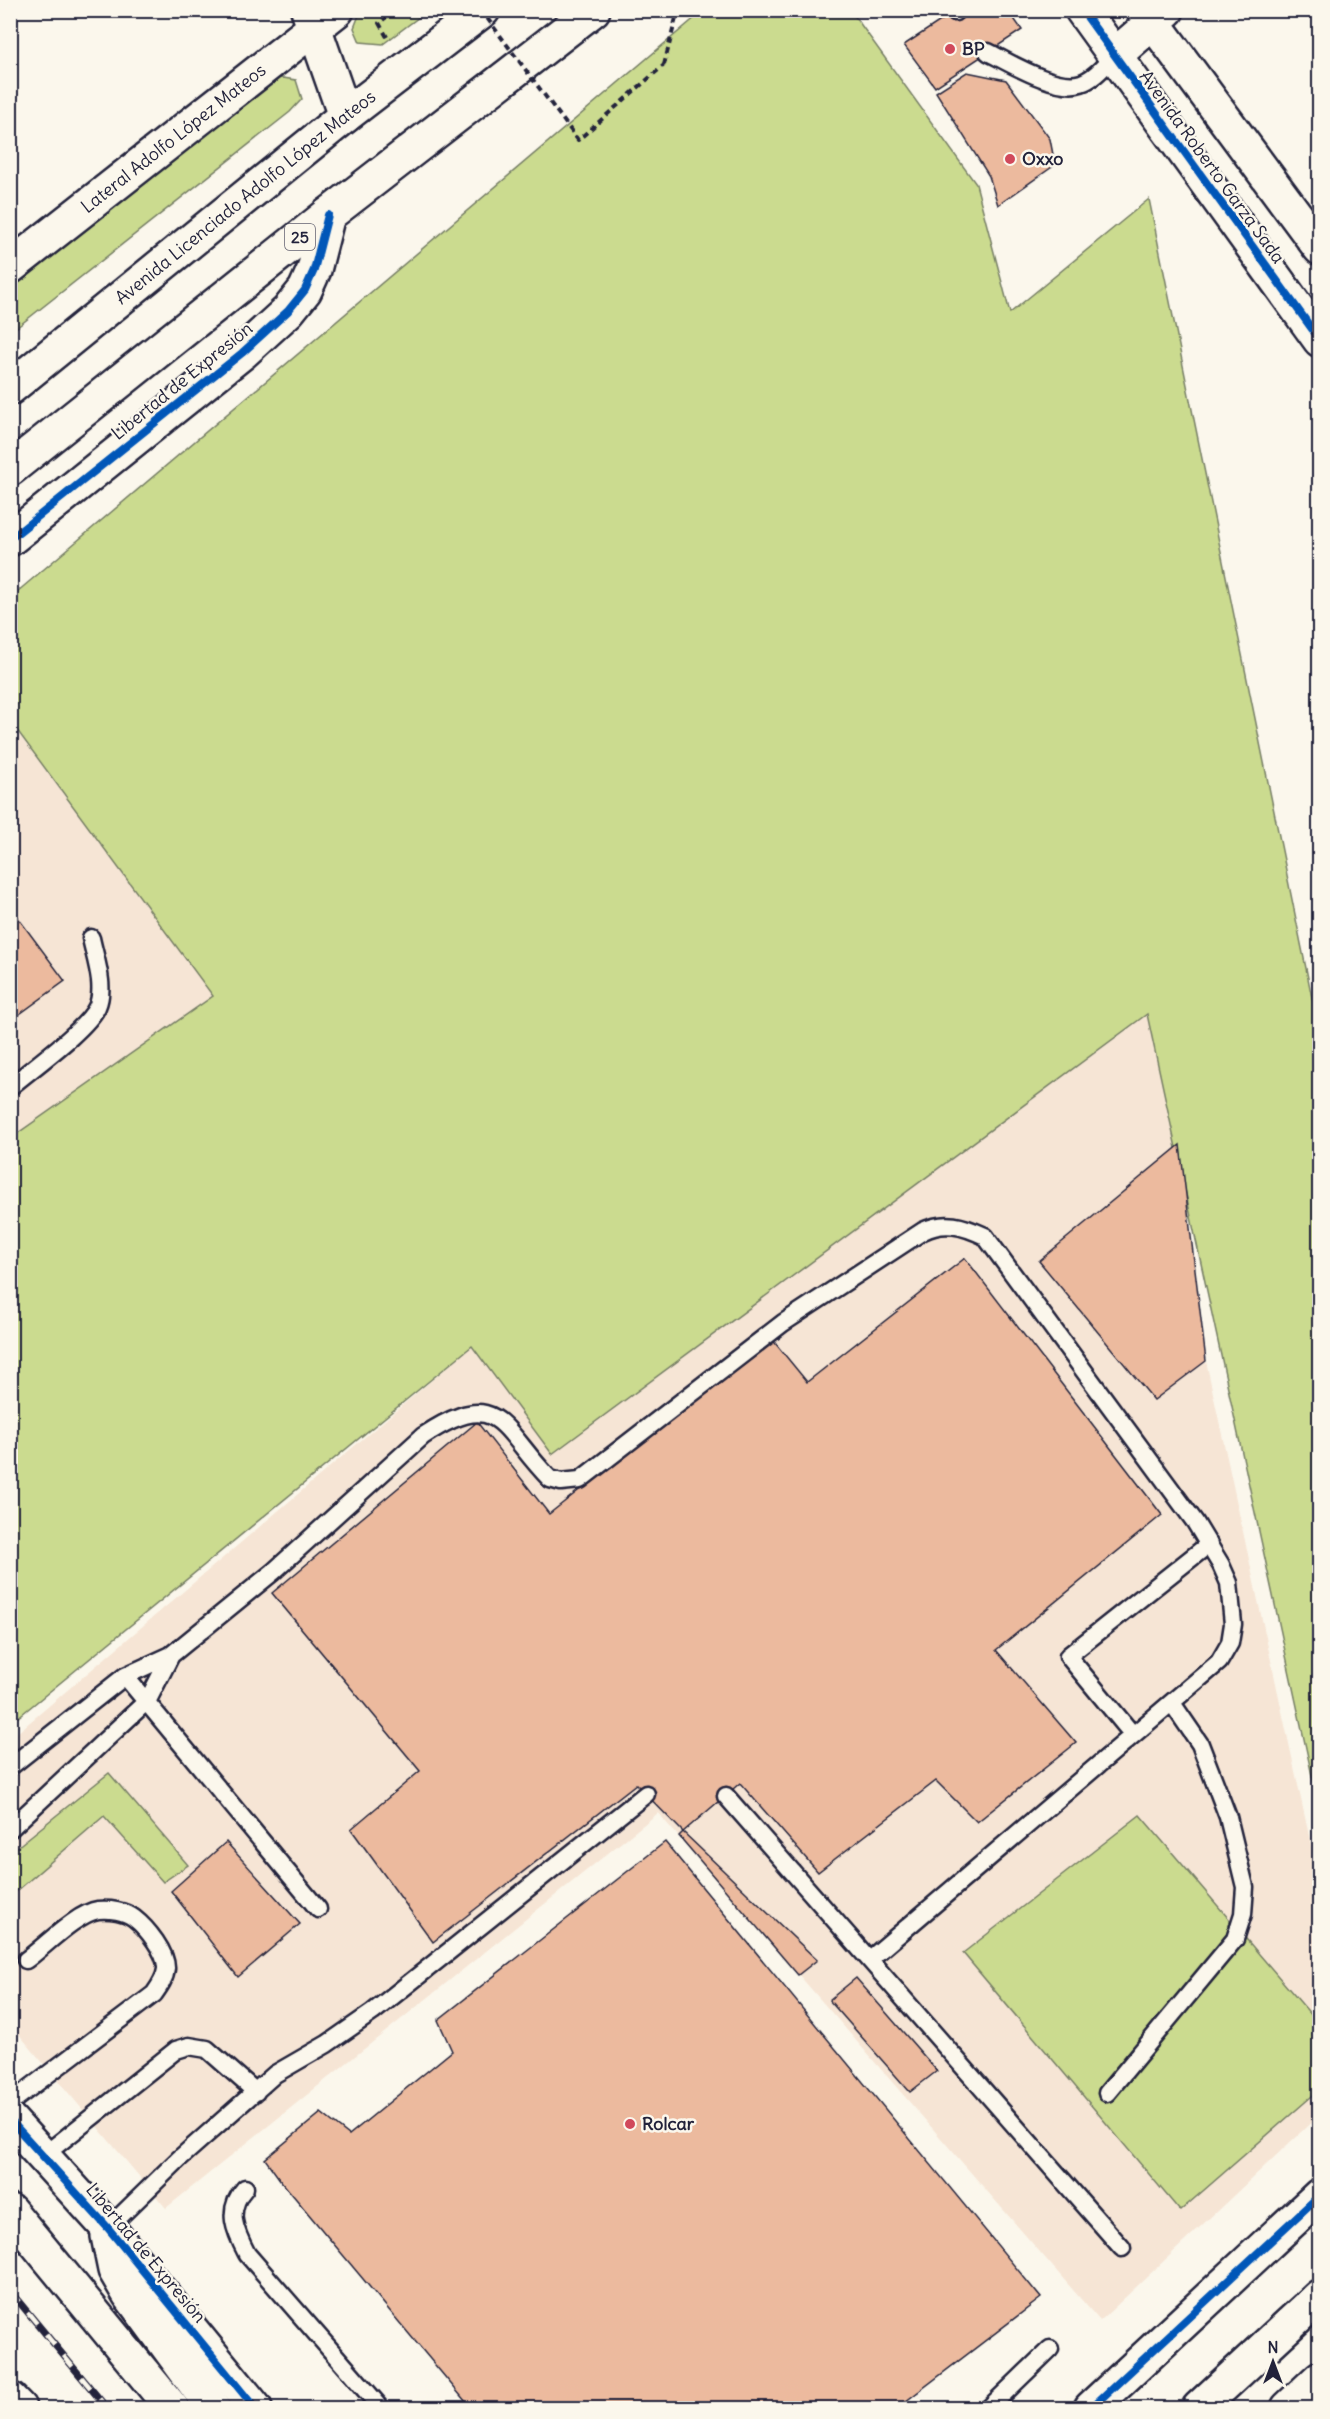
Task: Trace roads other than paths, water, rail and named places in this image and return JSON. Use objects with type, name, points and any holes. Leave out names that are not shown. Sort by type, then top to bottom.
[{"type":"street","name":"Avenida Licenciado Adolfo López Mateos","points":[[13,385],[345,116],[482,10]]},
{"type":"street","name":"25","points":[[10,469],[328,215],[592,10]]},
{"type":"street","name":"Avenida Roberto Garza Sada","points":[[1082,10],[1320,340]]},
{"type":"street","points":[[1114,56],[1154,15]]},
{"type":"street","name":"Avenida Roberto Garza Sada","points":[[1154,15],[1320,248]]},
{"type":"street","points":[[320,17],[345,116]]},
{"type":"street","name":"Lateral Adolfo López Mateos","points":[[10,267],[320,17]]},
{"type":"street","name":"Libertad de Expresión","points":[[10,540],[242,353],[288,311],[305,290],[314,270],[328,215]]},
{"type":"street","name":"Libertad de Expresión","points":[[10,2120],[108,2228],[255,2409]]},
{"type":"street","points":[[1091,2409],[1320,2195]]},
{"type":"street","points":[[10,2211],[172,2409]]},
{"type":"street","points":[[108,2228],[108,2246],[115,2270],[129,2294],[213,2409]]},
{"type":"street","points":[[1199,2409],[1320,2296]]},
{"type":"street","points":[[1288,2409],[1320,2378]]},
{"type":"street","points":[[10,2399],[19,2409]]},
{"type":"lane","points":[[987,52],[1058,83],[1080,84],[1094,76],[1114,56]]},
{"type":"lane","points":[[10,1087],[82,1026],[97,1007],[100,988],[91,938]]},
{"type":"lane","points":[[10,1767],[125,1676],[171,1655],[273,1572],[423,1436],[444,1422],[477,1412],[490,1414],[504,1423],[550,1479],[561,1482],[580,1480],[783,1323],[938,1224],[966,1227],[985,1236],[1195,1522],[1229,1583],[1233,1624],[1230,1643],[1219,1662],[870,1959]]},
{"type":"lane","points":[[1133,1735],[1068,1656],[1209,1544]]},
{"type":"lane","points":[[10,1829],[148,1700],[171,1655]]},
{"type":"lane","points":[[125,1676],[148,1700],[318,1909]]},
{"type":"lane","points":[[1107,2093],[1235,1939],[1243,1914],[1245,1887],[1228,1817],[1200,1744],[1172,1703]]},
{"type":"lane","points":[[108,2228],[180,2158],[275,2074],[327,2044],[382,2005],[646,1794]]},
{"type":"lane","points":[[726,1796],[1122,2248]]},
{"type":"lane","points":[[10,2103],[154,1994],[162,1983],[166,1968],[162,1954],[150,1935],[134,1918],[118,1911],[97,1911],[84,1915],[26,1960]]},
{"type":"lane","points":[[43,2156],[176,2050],[189,2046],[207,2049],[256,2092]]},
{"type":"lane","points":[[245,2188],[235,2201],[232,2213],[233,2224],[248,2254],[381,2409]]},
{"type":"lane","points":[[990,2409],[1050,2349]]},
{"type":"railway","points":[[10,2291],[107,2408]]},
{"type":"place","name":"BP","points":[[950,49]]},
{"type":"place","name":"Oxxo","points":[[1010,159]]},
{"type":"place","name":"Rolcar","points":[[630,2124]]}]
